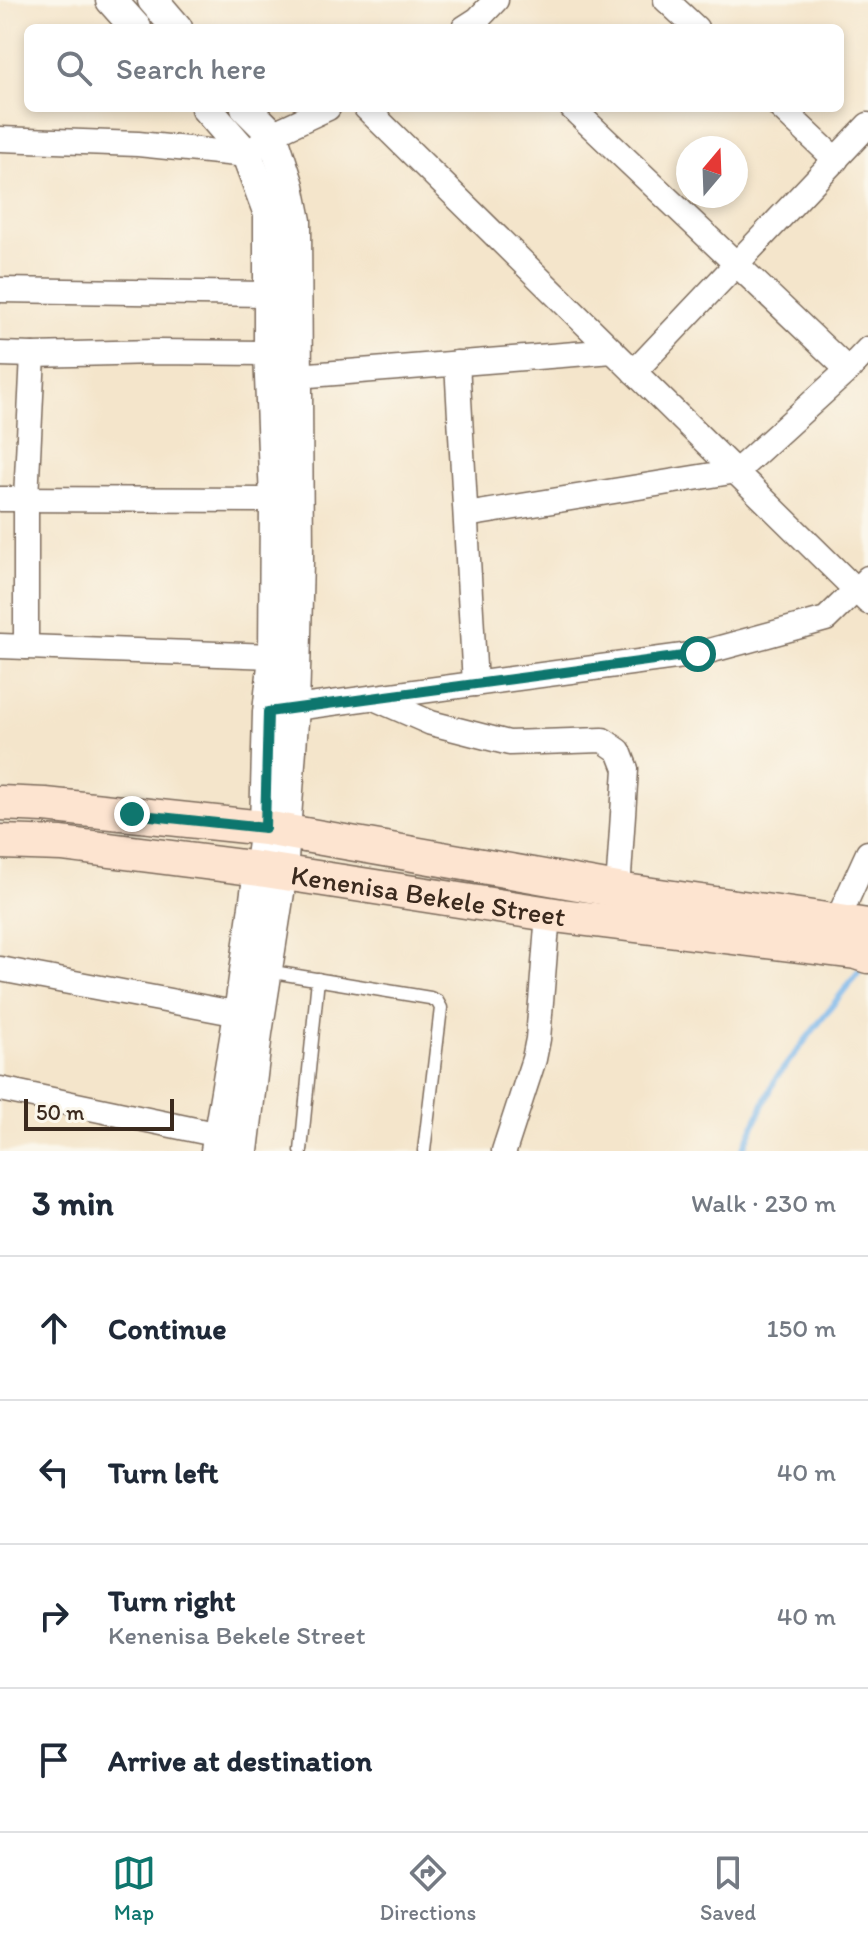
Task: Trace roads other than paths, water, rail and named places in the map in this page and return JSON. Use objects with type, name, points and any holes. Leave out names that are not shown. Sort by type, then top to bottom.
[{"type":"main road","name":"Kenenisa Bekele Street","points":[[0,803],[45,805],[275,830],[859,936]]},
{"type":"main road","name":"Kenenisa Bekele Street","points":[[0,842],[62,844],[270,871],[548,914],[859,936]]},
{"type":"street","points":[[109,0],[132,24]]},
{"type":"street","points":[[153,0],[174,24]]},
{"type":"street","points":[[478,24],[496,0]]},
{"type":"street","points":[[666,0],[692,24]]},
{"type":"street","points":[[209,112],[247,155],[269,214],[269,353],[275,500],[274,656],[281,710]]},
{"type":"street","points":[[226,1146],[257,1033],[267,971],[281,710],[298,561],[296,221],[289,186],[272,134],[250,112]]},
{"type":"street","points":[[0,139],[138,144],[247,155],[272,134],[319,112]]},
{"type":"street","points":[[281,710],[698,654],[826,619],[864,590],[634,372],[370,112]]},
{"type":"street","points":[[576,112],[848,370]]},
{"type":"street","points":[[785,112],[836,160]]},
{"type":"street","points":[[634,372],[868,125]]},
{"type":"street","points":[[0,290],[270,294]]},
{"type":"street","points":[[466,515],[737,471],[868,349]]},
{"type":"street","points":[[297,376],[613,351]]},
{"type":"street","points":[[0,354],[269,353]]},
{"type":"street","points":[[26,647],[26,498],[33,355]]},
{"type":"street","points":[[457,363],[475,684]]},
{"type":"street","points":[[0,499],[275,500]]},
{"type":"street","points":[[0,646],[274,656]]},
{"type":"street","points":[[374,698],[431,723],[509,743],[603,740],[619,751],[626,769],[618,890]]},
{"type":"street","points":[[859,936],[868,853]]},
{"type":"street","points":[[226,1146],[239,1014],[270,871]]},
{"type":"street","points":[[504,1151],[538,1039],[548,914]]},
{"type":"street","points":[[0,969],[239,1014]]},
{"type":"street","points":[[0,1089],[226,1146]]},
{"type":"lane","points":[[267,971],[437,1001],[441,1008],[424,1151]]},
{"type":"lane","points":[[301,1151],[318,979]]},
{"type":"waterway","points":[[742,1151],[776,1078],[863,966]]}]
